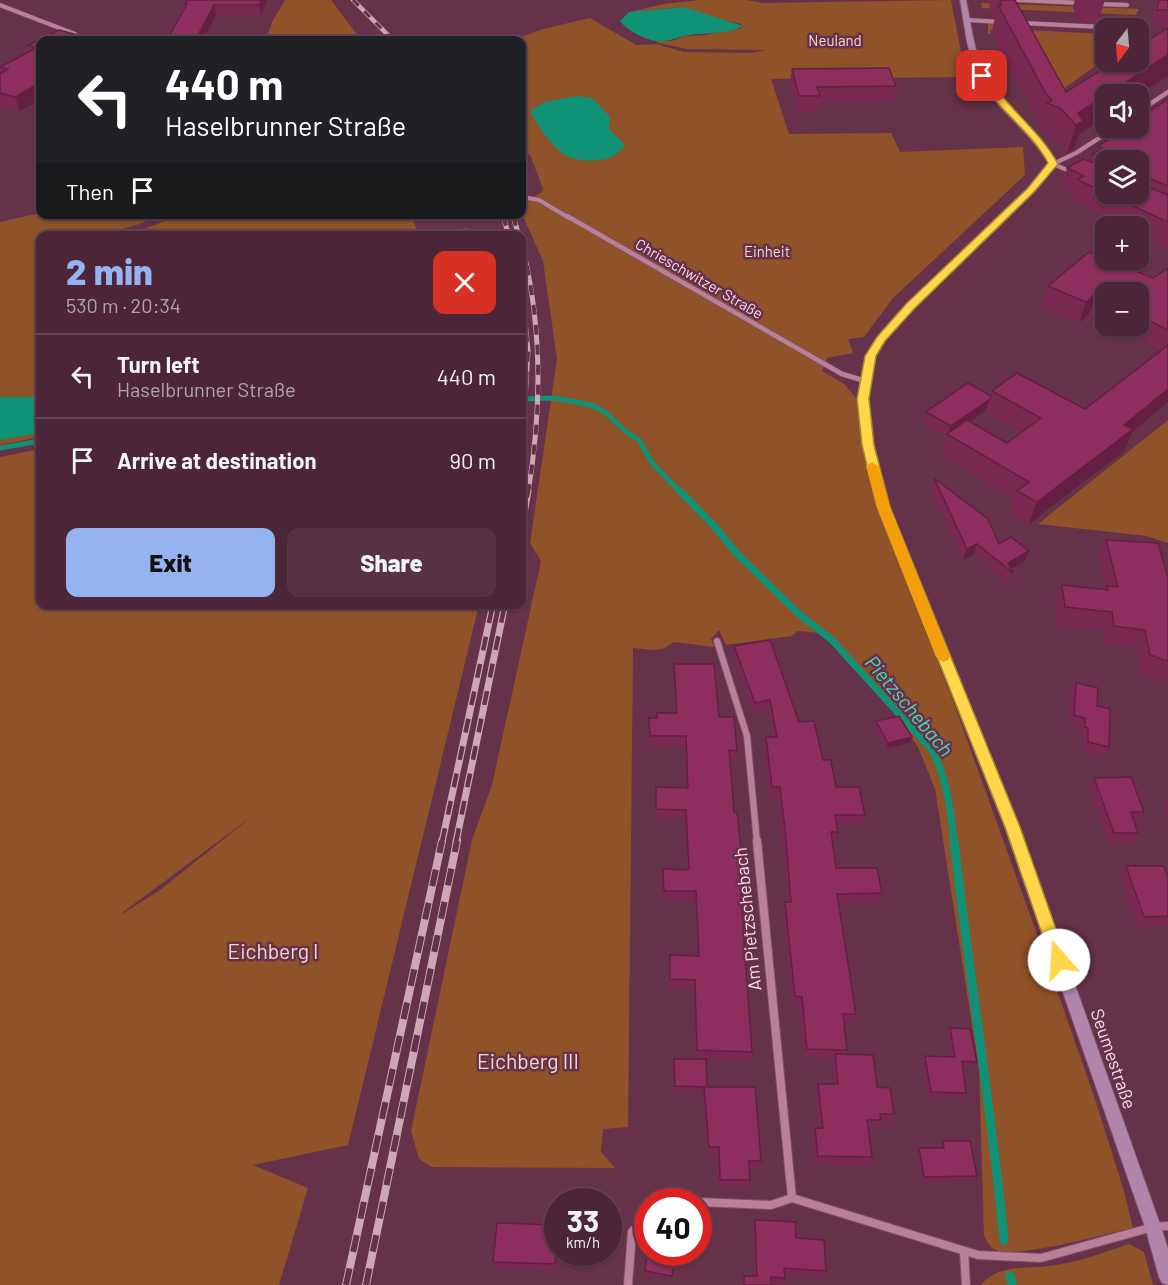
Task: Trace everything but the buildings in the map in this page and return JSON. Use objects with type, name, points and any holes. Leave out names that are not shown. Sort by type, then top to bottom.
[{"type":"street","points":[[963,0],[979,66],[989,89],[1044,146],[1053,164],[1074,173]]},
{"type":"street","points":[[1016,0],[1084,3]]},
{"type":"street","points":[[1094,3],[1127,5]]},
{"type":"street","points":[[0,5],[79,35]]},
{"type":"street","points":[[968,20],[1006,23]]},
{"type":"street","points":[[1017,23],[1095,27]]},
{"type":"street","points":[[1149,105],[1168,92]]},
{"type":"street","name":"Seumestraße","points":[[1099,138],[1053,164],[1031,190],[910,307],[881,339],[871,356],[863,399],[868,445],[883,507],[1012,827],[1153,1227],[1168,1277]]},
{"type":"street","name":"Chrieschwitzer Straße","points":[[526,198],[539,200],[843,374],[865,381]]},
{"type":"street","name":"Am Pietzschebach","points":[[717,641],[747,736],[792,1198]]},
{"type":"street","points":[[712,1203],[771,1205],[792,1198],[978,1256],[1041,1258],[1153,1227],[1168,1226]]},
{"type":"street","points":[[628,1285],[634,1230]]},
{"type":"street","points":[[964,1251],[966,1285]]},
{"type":"green space","points":[[285,0],[331,0],[358,36],[267,36],[272,22]]},
{"type":"green space","points":[[700,0],[747,0],[762,3],[951,0],[966,77],[771,79],[789,134],[891,133],[900,152],[1023,147],[1025,175],[893,298],[864,337],[848,339],[853,353],[827,358],[822,371],[844,384],[856,398],[868,473],[878,510],[955,706],[1053,979],[1094,1096],[1124,1191],[1133,1228],[1026,1251],[999,1251],[991,1247],[986,1240],[979,1069],[935,789],[918,747],[895,714],[821,633],[798,631],[791,636],[726,645],[719,630],[711,639],[715,647],[673,642],[659,649],[633,648],[628,1127],[603,1129],[601,1152],[615,1168],[432,1167],[419,1159],[411,1131],[472,840],[492,785],[541,561],[530,543],[557,359],[543,261],[524,219],[526,200],[541,193],[543,189],[526,149],[526,36],[524,36],[590,18],[636,45],[656,44],[684,52],[751,53],[766,50],[687,49],[659,43],[656,41],[672,41],[684,36],[705,35],[742,28],[741,24],[705,16],[684,7],[629,12],[664,4]]},
{"type":"green space","points":[[981,3],[1139,9],[1136,15],[982,8]]},
{"type":"green space","points":[[988,24],[1004,25],[1008,29],[1095,33],[1095,66],[1062,90],[1016,31],[990,30],[991,34],[988,34]]},
{"type":"green space","points":[[36,214],[36,219],[152,219],[112,231],[36,231],[36,438],[0,445],[0,222]]},
{"type":"green space","points":[[170,219],[413,219],[417,231],[139,231]]},
{"type":"green space","points":[[468,228],[468,231],[443,231]]},
{"type":"green space","points":[[1168,420],[1168,543],[1147,536],[1038,524]]},
{"type":"green space","name":"Eichberg I","points":[[36,450],[36,609],[478,609],[348,1145],[253,1165],[308,1188],[279,1285],[0,1285],[0,457]],"holes":[[[255,814],[160,890],[122,913]]]},
{"type":"green space","points":[[1129,1244],[1144,1252],[1153,1285],[981,1285],[997,1273],[1006,1270],[1066,1263]]},
{"type":"shaded area","points":[[684,7],[743,26],[730,31],[660,41],[636,34],[620,21],[629,12]]},
{"type":"shaded area","points":[[576,96],[592,98],[610,117],[609,129],[625,145],[616,154],[605,159],[579,160],[563,154],[542,130],[530,111],[545,102]]},
{"type":"shaded area","points":[[0,397],[36,397],[36,434],[0,440]]},
{"type":"waterway","name":"Pietzschebach","points":[[526,399],[554,398],[591,405],[605,412],[625,431],[639,440],[653,464],[681,493]]},
{"type":"waterway","name":"Pietzschebach","points":[[0,448],[36,442]]},
{"type":"waterway","name":"Pietzschebach","points":[[680,491],[716,528],[737,554],[799,614],[832,640],[931,749],[945,783],[954,842]]},
{"type":"waterway","name":"Pietzschebach","points":[[954,841],[1004,1240]]},
{"type":"waterway","name":"Pietzschebach","points":[[1010,1276],[1012,1285]]},
{"type":"railway","points":[[353,0],[389,36]]},
{"type":"railway","points":[[504,219],[508,231]]},
{"type":"railway","points":[[514,219],[518,231]]},
{"type":"railway","points":[[526,264],[534,307],[538,369],[536,430],[528,493]]},
{"type":"railway","points":[[526,331],[528,351],[526,384]]},
{"type":"railway","points":[[526,502],[528,491]]},
{"type":"railway","points":[[442,842],[492,609]]},
{"type":"railway","points":[[456,842],[504,609]]},
{"type":"railway","points":[[346,1285],[442,841]]},
{"type":"railway","points":[[366,1285],[457,841]]},
{"type":"slow traffic","points":[[872,466],[883,507],[943,657]]},
{"type":"route","points":[[982,76],[989,89],[1044,146],[1053,164],[1031,190],[910,307],[881,339],[871,356],[863,399],[868,445],[883,507],[1012,827],[1059,960]]},
{"type":"park label","name":"Neuland","points":[[835,41]]},
{"type":"park label","name":"Einheit","points":[[767,252]]},
{"type":"park label","name":"Eichberg III","points":[[528,1062]]}]
